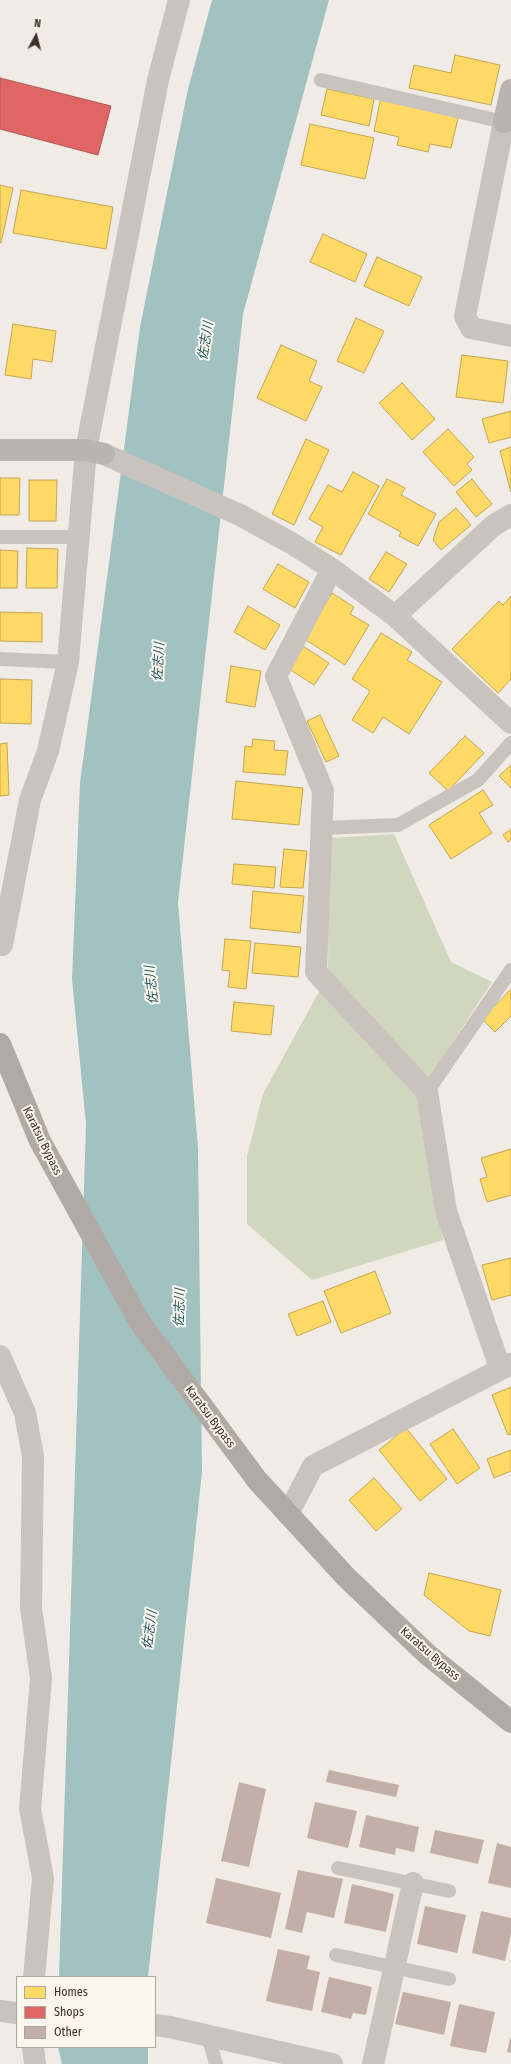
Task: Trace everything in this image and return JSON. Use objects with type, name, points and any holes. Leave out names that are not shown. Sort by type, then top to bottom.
[{"type":"highway","name":"Karatsu Bypass","points":[[0,1044],[40,1141],[139,1321],[257,1480],[346,1577],[428,1655],[511,1722]]},
{"type":"street","points":[[2,945],[30,800],[48,751],[68,662],[79,537],[95,452],[158,80],[179,0]]},
{"type":"street","points":[[511,90],[465,316],[471,328],[511,336]]},
{"type":"street","points":[[0,450],[95,452],[240,515],[293,544],[332,569],[395,616],[511,723]]},
{"type":"street","points":[[395,616],[494,525],[511,515]]},
{"type":"street","points":[[288,1514],[314,1466],[505,1366],[446,1211],[427,1092],[316,972],[323,792],[276,676],[332,569]]},
{"type":"street","points":[[0,1356],[25,1413],[33,1456],[31,1608],[41,1678],[30,1809],[43,1878],[34,1976]]},
{"type":"street","points":[[373,2064],[413,1883]]},
{"type":"street","points":[[0,2011],[16,2013]]},
{"type":"street","points":[[163,2026],[332,2064]]},
{"type":"street","points":[[33,2048],[35,2064]]},
{"type":"lane","points":[[321,80],[504,122]]},
{"type":"lane","points":[[0,537],[79,537]]},
{"type":"lane","points":[[0,659],[68,662]]},
{"type":"lane","points":[[322,828],[398,826],[478,780],[511,743]]},
{"type":"lane","points":[[427,1092],[511,970]]},
{"type":"lane","points":[[338,1868],[448,1891]]},
{"type":"lane","points":[[336,1955],[449,1978]]},
{"type":"lane","points":[[208,2036],[216,2064]]},
{"type":"green space","points":[[394,834],[451,962],[492,982],[418,1095],[443,1240],[312,1280],[247,1224],[247,1156],[263,1094],[328,975],[329,838]]},
{"type":"water","name":"佐志川","points":[[212,0],[329,0],[243,314],[178,902],[198,1149],[202,1472],[148,1976],[59,1976],[86,1124],[72,979],[80,783],[140,327],[188,89]]},
{"type":"water","points":[[58,2048],[148,2048],[148,2064],[62,2064]]},
{"type":"building: Homes","points":[[455,55],[500,65],[491,105],[409,88],[414,65],[451,73]]},
{"type":"building: Homes","points":[[327,89],[374,99],[369,126],[321,115]]},
{"type":"building: Homes","points":[[381,97],[459,114],[451,148],[430,144],[428,152],[397,145],[399,137],[374,131]]},
{"type":"building: Homes","points":[[310,124],[374,138],[365,179],[301,165]]},
{"type":"building: Homes","points":[[0,185],[13,188],[1,243],[0,243]]},
{"type":"building: Homes","points":[[21,190],[113,207],[106,249],[13,233]]},
{"type":"building: Homes","points":[[323,234],[367,254],[355,282],[310,262]]},
{"type":"building: Homes","points":[[377,257],[422,277],[409,306],[364,286]]},
{"type":"building: Homes","points":[[356,318],[384,331],[364,373],[337,361]]},
{"type":"building: Homes","points":[[13,324],[56,331],[52,362],[33,359],[31,379],[5,375]]},
{"type":"building: Homes","points":[[281,345],[317,361],[309,381],[322,387],[306,421],[257,398]]},
{"type":"building: Homes","points":[[462,355],[508,361],[503,403],[456,397]]},
{"type":"building: Homes","points":[[402,383],[435,419],[412,440],[379,403]]},
{"type":"building: Homes","points":[[511,411],[511,437],[489,443],[482,419]]},
{"type":"building: Homes","points":[[448,429],[474,457],[467,464],[472,470],[454,486],[423,452]]},
{"type":"building: Homes","points":[[306,439],[329,450],[294,525],[272,514]]},
{"type":"building: Homes","points":[[511,447],[511,492],[500,451]]},
{"type":"building: Homes","points":[[353,472],[379,486],[341,555],[315,542],[323,527],[309,519],[328,485],[342,492]]},
{"type":"building: Homes","points":[[0,478],[20,478],[19,515],[0,515]]},
{"type":"building: Homes","points":[[387,479],[405,488],[401,495],[436,514],[418,546],[399,536],[401,532],[368,514]]},
{"type":"building: Homes","points":[[472,479],[492,504],[476,517],[456,492]]},
{"type":"building: Homes","points":[[29,480],[57,480],[56,521],[29,521]]},
{"type":"building: Homes","points":[[456,508],[471,525],[441,550],[433,540],[439,522]]},
{"type":"building: Homes","points":[[27,548],[58,549],[57,588],[26,588]]},
{"type":"building: Homes","points":[[0,550],[18,551],[17,588],[0,588]]},
{"type":"building: Homes","points":[[386,552],[407,564],[389,592],[369,579]]},
{"type":"building: Homes","points":[[278,564],[309,582],[295,608],[263,589]]},
{"type":"building: Homes","points":[[332,593],[354,607],[350,614],[369,625],[345,665],[303,638]]},
{"type":"building: Homes","points":[[511,596],[511,679],[498,693],[452,649],[499,601],[503,605]]},
{"type":"building: Homes","points":[[248,606],[280,625],[265,650],[234,632]]},
{"type":"building: Homes","points":[[0,612],[42,613],[42,642],[0,641]]},
{"type":"building: Homes","points":[[381,633],[412,652],[407,660],[442,682],[409,734],[383,717],[373,733],[352,720],[370,691],[352,679]]},
{"type":"building: Homes","points":[[303,646],[329,663],[314,685],[289,669]]},
{"type":"building: Homes","points":[[231,666],[261,671],[255,707],[226,702]]},
{"type":"building: Homes","points":[[0,679],[32,680],[31,724],[0,723]]},
{"type":"building: Homes","points":[[320,715],[339,756],[326,762],[307,721]]},
{"type":"building: Homes","points":[[465,736],[484,753],[448,791],[429,773]]},
{"type":"building: Homes","points":[[253,739],[275,741],[274,750],[288,751],[285,775],[243,772],[245,746],[252,747]]},
{"type":"building: Homes","points":[[7,743],[9,795],[0,796],[0,744]]},
{"type":"building: Homes","points":[[511,765],[511,788],[499,776]]},
{"type":"building: Homes","points":[[236,781],[303,788],[299,825],[232,819]]},
{"type":"building: Homes","points":[[483,790],[493,805],[479,813],[492,833],[451,859],[429,825]]},
{"type":"building: Homes","points":[[511,829],[511,840],[508,842],[503,835]]},
{"type":"building: Homes","points":[[284,849],[307,851],[303,888],[280,887]]},
{"type":"building: Homes","points":[[234,864],[276,867],[274,888],[232,884]]},
{"type":"building: Homes","points":[[253,891],[304,896],[300,933],[250,928]]},
{"type":"building: Homes","points":[[225,939],[251,941],[246,989],[228,987],[230,971],[222,970]]},
{"type":"building: Homes","points":[[255,943],[301,947],[298,977],[252,973]]},
{"type":"building: Homes","points":[[511,989],[511,1016],[495,1032],[482,1019]]},
{"type":"building: Homes","points":[[234,1002],[274,1006],[271,1035],[231,1031]]},
{"type":"building: Homes","points":[[511,1149],[511,1195],[487,1202],[480,1179],[487,1177],[481,1158]]},
{"type":"building: Homes","points":[[511,1258],[511,1295],[492,1300],[482,1265]]},
{"type":"building: Homes","points":[[375,1271],[391,1313],[341,1333],[324,1291]]},
{"type":"building: Homes","points":[[323,1301],[331,1322],[297,1336],[288,1314]]},
{"type":"building: Homes","points":[[511,1387],[511,1434],[508,1435],[492,1395]]},
{"type":"building: Homes","points":[[406,1428],[447,1479],[420,1501],[379,1450]]},
{"type":"building: Homes","points":[[453,1429],[480,1468],[457,1484],[430,1444]]},
{"type":"building: Homes","points":[[511,1450],[511,1471],[494,1478],[487,1459]]},
{"type":"building: Homes","points":[[374,1478],[402,1509],[376,1531],[349,1500]]},
{"type":"building: Homes","points":[[429,1573],[501,1590],[490,1636],[469,1631],[424,1595]]},
{"type":"building: Shops","points":[[0,78],[111,106],[98,155],[0,129]]},
{"type":"building: Other","points":[[329,1770],[399,1785],[396,1797],[326,1782]]},
{"type":"building: Other","points":[[239,1782],[266,1789],[249,1867],[221,1861]]},
{"type":"building: Other","points":[[315,1802],[357,1811],[348,1848],[307,1838]]},
{"type":"building: Other","points":[[366,1815],[419,1827],[414,1852],[396,1848],[395,1855],[359,1847]]},
{"type":"building: Other","points":[[435,1830],[484,1840],[478,1864],[430,1853]]},
{"type":"building: Other","points":[[497,1843],[511,1847],[511,1888],[488,1883]]},
{"type":"building: Other","points":[[298,1870],[343,1879],[334,1918],[307,1912],[302,1933],[285,1929]]},
{"type":"building: Other","points":[[216,1878],[281,1893],[271,1938],[206,1923]]},
{"type":"building: Other","points":[[352,1884],[394,1894],[386,1932],[344,1923]]},
{"type":"building: Other","points":[[425,1906],[466,1915],[457,1953],[417,1944]]},
{"type":"building: Other","points":[[481,1911],[511,1918],[511,1934],[505,1961],[472,1953]]},
{"type":"building: Other","points":[[278,1949],[310,1956],[307,1969],[320,1972],[312,2011],[266,2001]]},
{"type":"building: Other","points":[[329,1977],[372,1987],[366,2015],[353,2013],[351,2019],[321,2012]]},
{"type":"building: Other","points":[[403,1992],[451,2002],[444,2035],[395,2024]]},
{"type":"building: Other","points":[[459,2004],[495,2012],[486,2053],[450,2046]]},
{"type":"building: Other","points":[[511,2038],[511,2053],[507,2052]]}]
